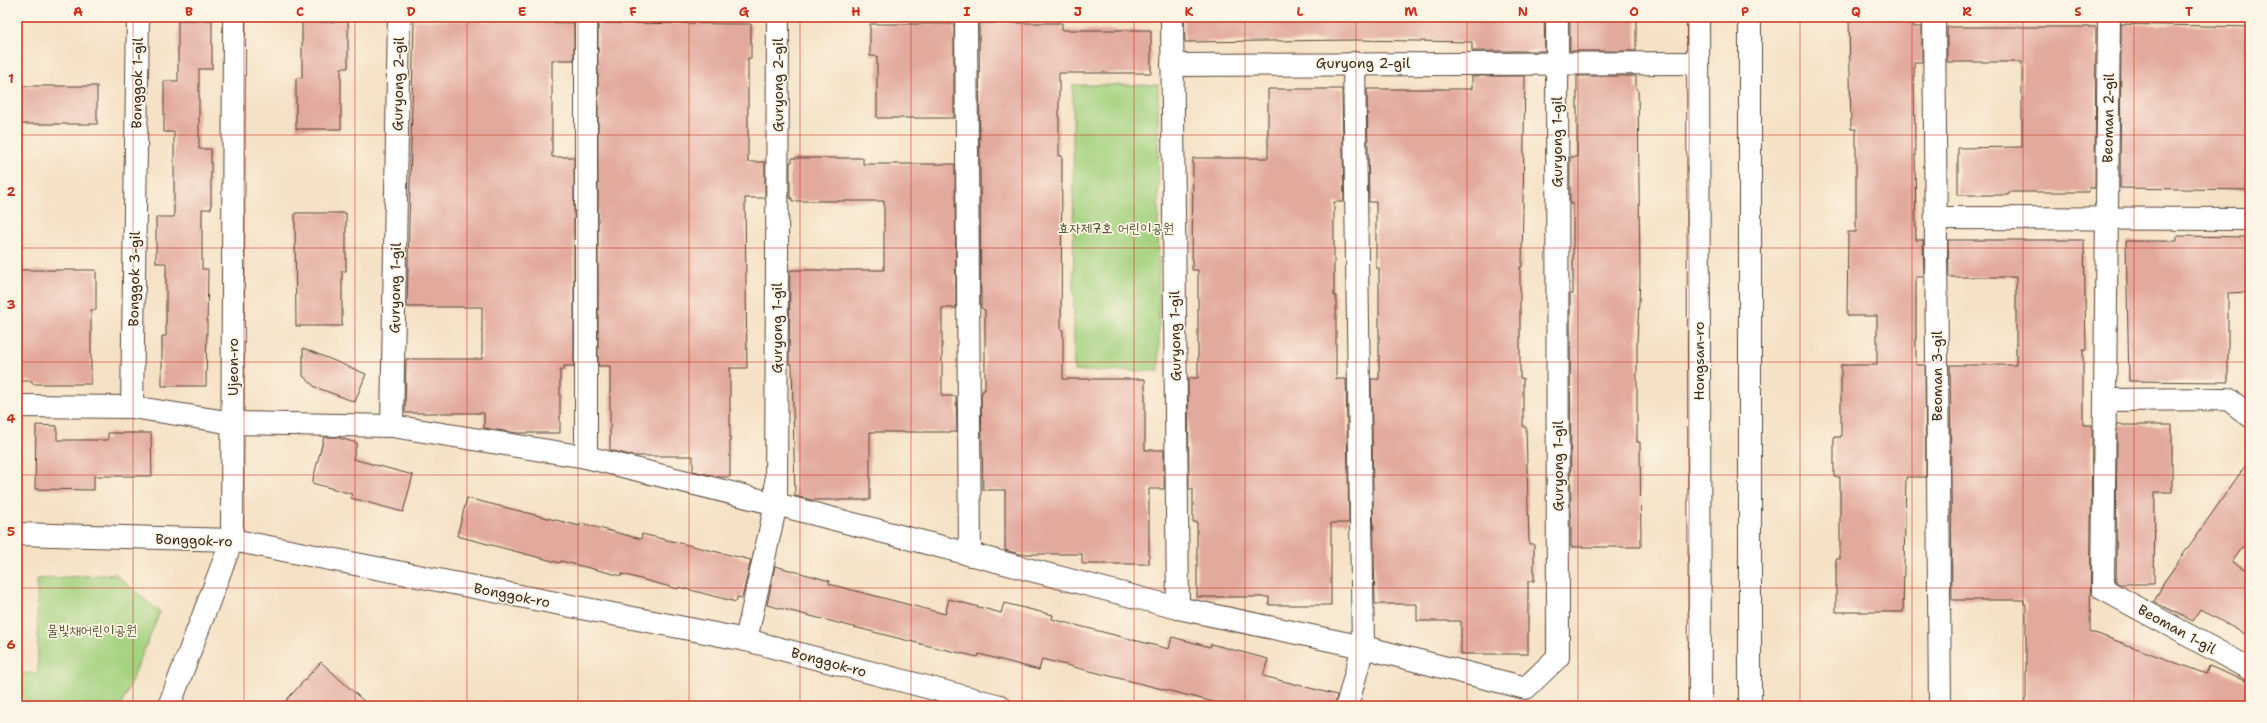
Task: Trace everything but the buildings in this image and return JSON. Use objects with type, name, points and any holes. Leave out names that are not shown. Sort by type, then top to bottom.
[{"type":"street","name":"Bonggok 1-gil","points":[[136,150],[138,17]]},
{"type":"street","name":"Ujeon-ro","points":[[169,706],[232,540],[234,17]]},
{"type":"street","name":"Guryong 2-gil","points":[[397,151],[399,17]]},
{"type":"street","points":[[586,17],[586,457]]},
{"type":"street","name":"Guryong 2-gil","points":[[777,153],[778,17]]},
{"type":"street","points":[[966,17],[970,555]]},
{"type":"street","points":[[1172,17],[1172,65]]},
{"type":"street","points":[[1557,17],[1557,63]]},
{"type":"street","name":"Hongsan-ro","points":[[1698,17],[1700,706]]},
{"type":"street","points":[[1750,17],[1750,706]]},
{"type":"street","points":[[1934,17],[1936,218],[2250,219]]},
{"type":"street","name":"Beoman 2-gil","points":[[2107,218],[2109,17]]},
{"type":"street","points":[[1347,706],[1363,647],[1354,63]]},
{"type":"street","name":"Guryong 2-gil","points":[[1172,65],[1354,63],[1698,63]]},
{"type":"street","name":"Guryong 1-gil","points":[[233,423],[392,426],[586,457],[776,504],[1178,608],[1363,647],[1526,688],[1558,656],[1557,63]]},
{"type":"street","name":"Guryong 1-gil","points":[[1172,65],[1178,608]]},
{"type":"street","name":"Bonggok 3-gil","points":[[132,407],[136,150]]},
{"type":"street","name":"Guryong 1-gil","points":[[392,426],[397,151]]},
{"type":"street","name":"Guryong 1-gil","points":[[776,504],[777,153]]},
{"type":"street","name":"Beoman 3-gil","points":[[1936,218],[1940,706]]},
{"type":"street","points":[[2107,218],[2105,400],[2228,399],[2250,416]]},
{"type":"street","name":"Beoman 1-gil","points":[[2105,400],[2104,589],[2250,669]]},
{"type":"street","points":[[17,406],[132,407],[233,423]]},
{"type":"street","points":[[746,640],[776,504]]},
{"type":"street","name":"Bonggok-ro","points":[[17,534],[232,540],[746,640],[999,706]]},
{"type":"green space","name":"효자제7호 어린이공원","points":[[1073,85],[1158,85],[1159,371],[1074,371]]},
{"type":"green space","name":"물빛채어린이공원","points":[[115,574],[160,612],[121,706],[17,706],[17,674],[38,673],[37,579]]}]
